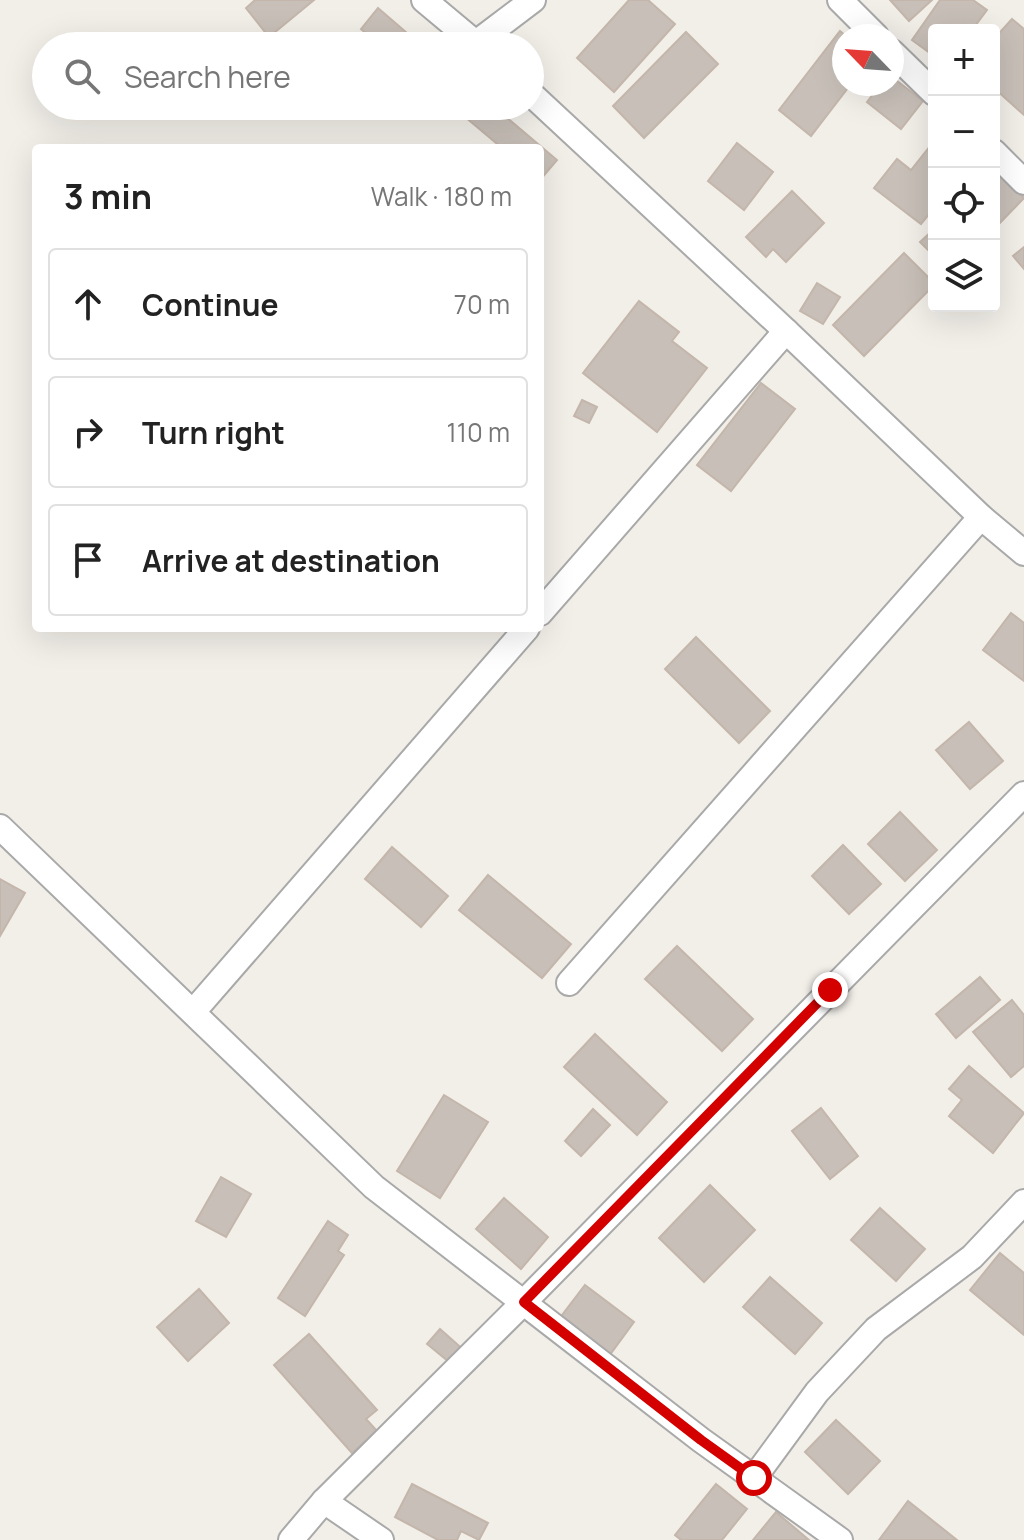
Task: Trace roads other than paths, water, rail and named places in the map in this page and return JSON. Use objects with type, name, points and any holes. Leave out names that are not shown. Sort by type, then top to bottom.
[{"type":"street","points":[[424,0],[462,32]]},
{"type":"street","points":[[494,32],[533,0]]},
{"type":"street","points":[[840,0],[864,24]]},
{"type":"street","points":[[904,64],[928,87]]},
{"type":"street","points":[[544,106],[981,517],[1024,553]]},
{"type":"street","points":[[1000,158],[1024,182]]},
{"type":"street","points":[[544,608],[786,331]]},
{"type":"street","points":[[569,983],[981,517]]},
{"type":"street","points":[[193,1012],[524,632]]},
{"type":"street","points":[[291,1540],[324,1501],[1024,794]]},
{"type":"street","points":[[0,827],[374,1187],[701,1440],[840,1540]]},
{"type":"street","points":[[754,1478],[817,1392],[876,1329],[972,1257],[1024,1202]]},
{"type":"street","points":[[324,1501],[381,1540]]}]
